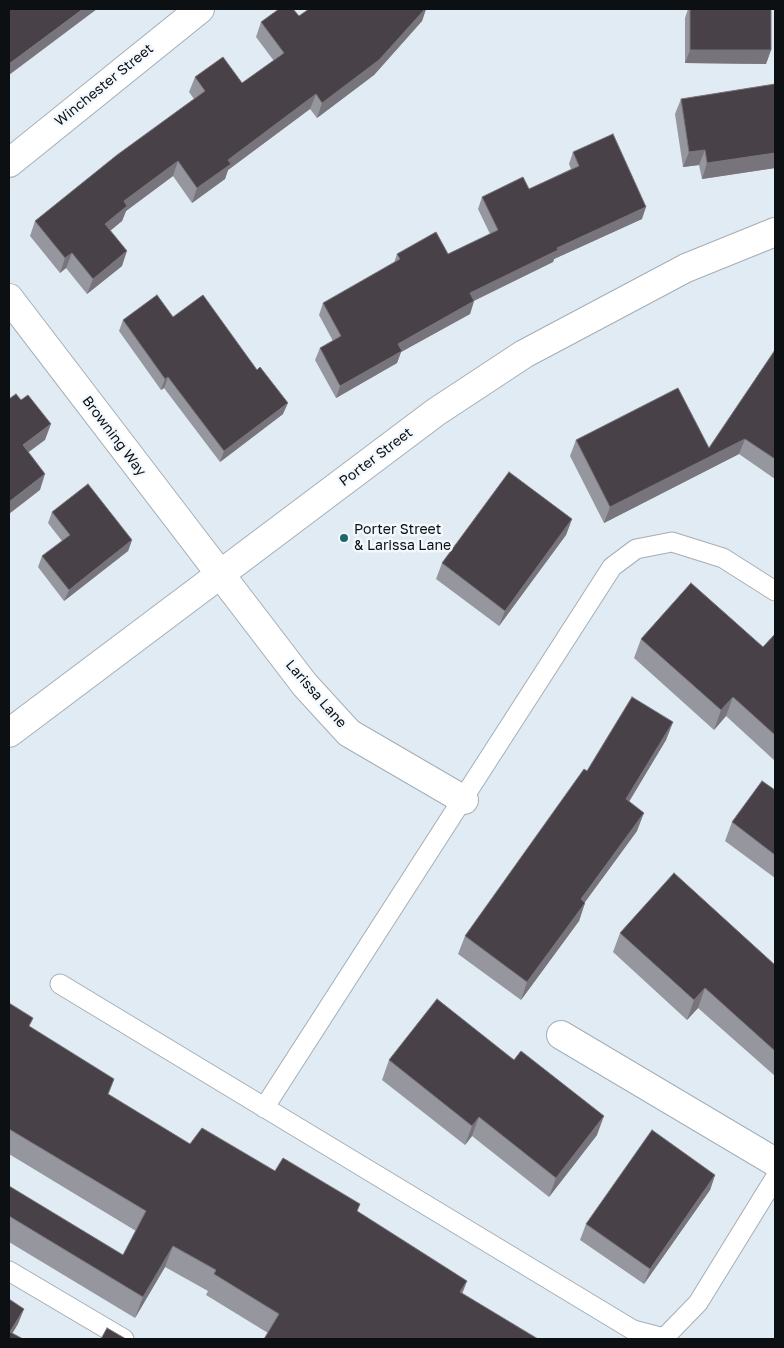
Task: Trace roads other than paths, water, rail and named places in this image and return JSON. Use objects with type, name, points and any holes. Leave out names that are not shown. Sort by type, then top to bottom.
[{"type":"street","name":"Winchester Street","points":[[9,163],[200,9]]},
{"type":"street","name":"Porter Street","points":[[9,733],[436,412],[524,354],[686,268],[775,232]]},
{"type":"street","name":"Browning Way","points":[[9,298],[220,574]]},
{"type":"street","name":"Larissa Lane","points":[[220,574],[305,685],[349,733],[464,800]]},
{"type":"street","points":[[561,1035],[775,1162]]},
{"type":"lane","points":[[264,1108],[464,800],[612,567],[636,549],[672,542],[723,558],[775,591]]},
{"type":"lane","points":[[60,984],[633,1330],[664,1338],[698,1303],[775,1178]]},
{"type":"lane","points":[[9,1271],[124,1339]]},
{"type":"place","name":"Porter Street & Larissa Lane","points":[[344,538]]}]
